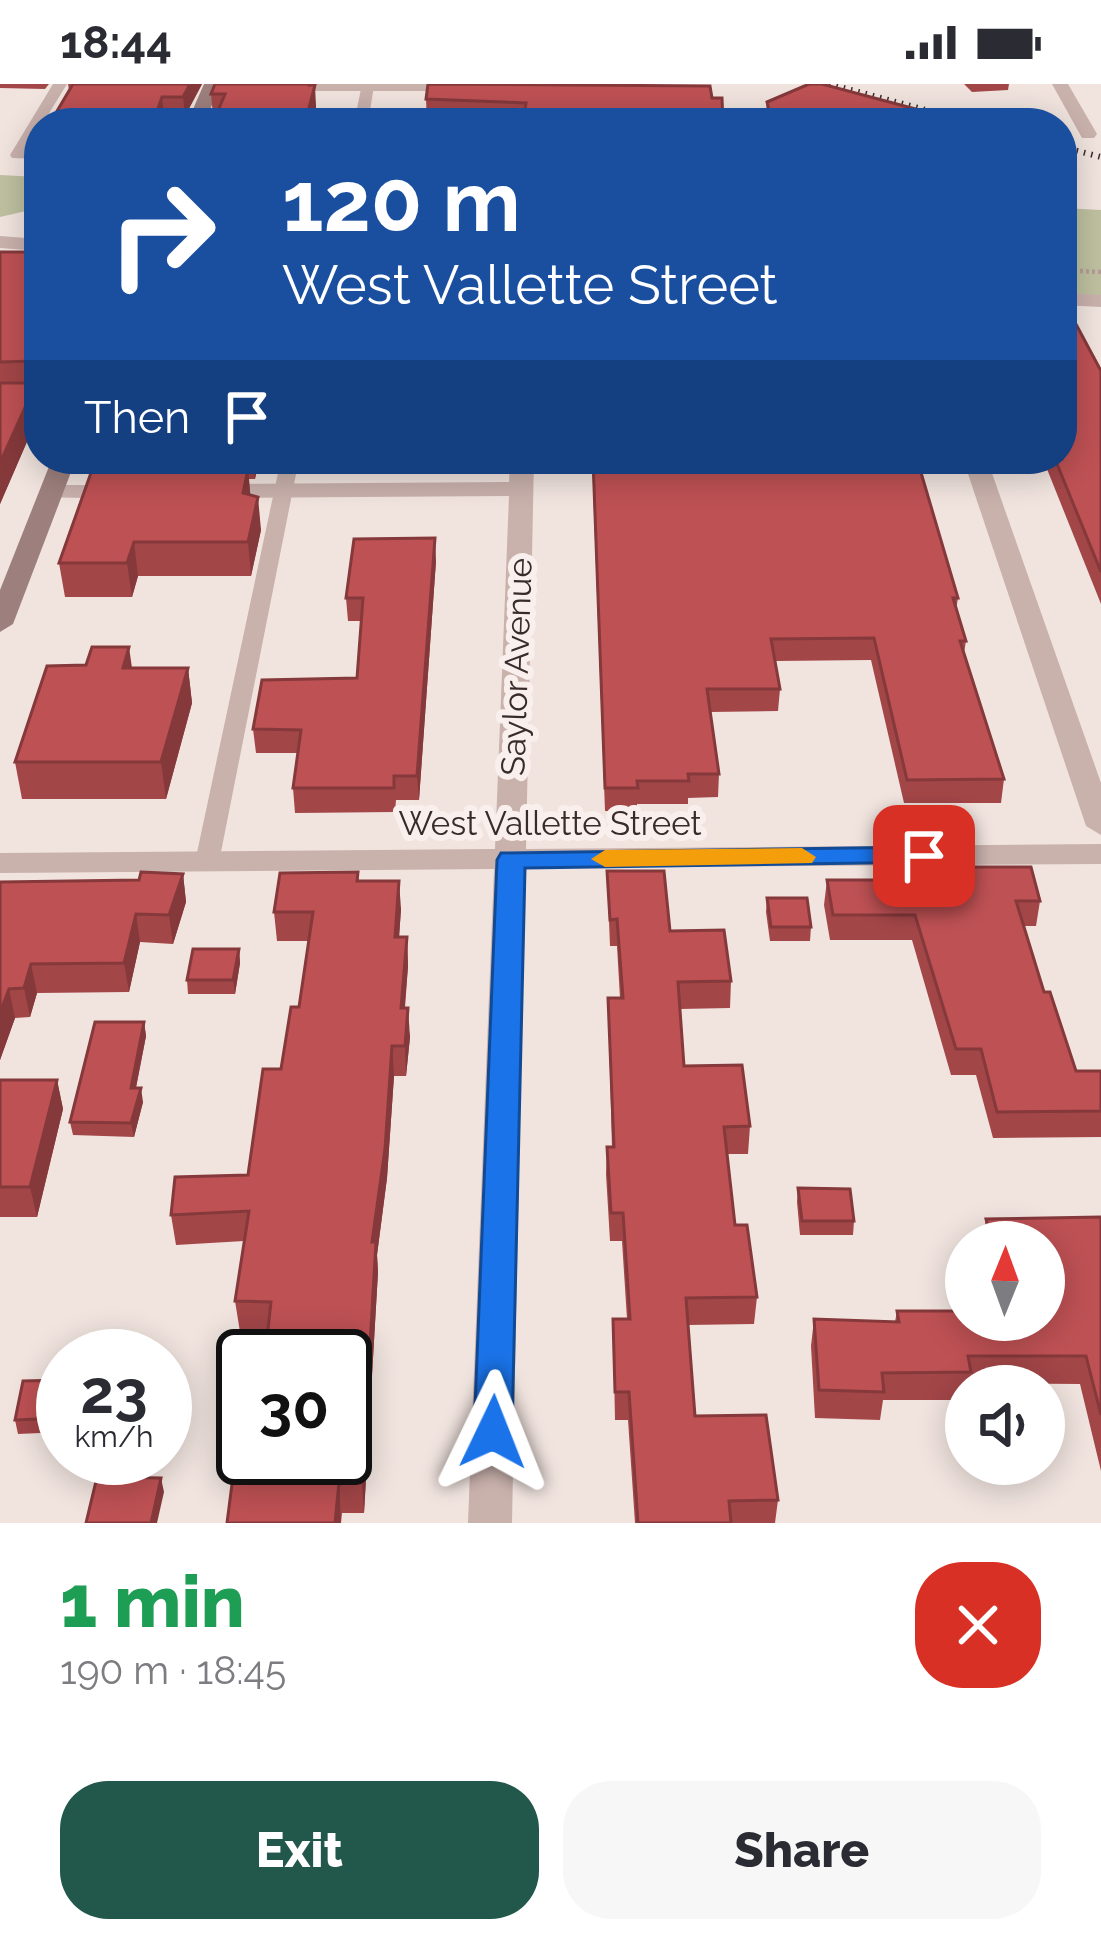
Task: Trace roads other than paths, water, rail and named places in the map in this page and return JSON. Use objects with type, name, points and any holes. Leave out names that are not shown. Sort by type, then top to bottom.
[{"type":"street","points":[[211,85],[232,86]]},
{"type":"street","points":[[253,86],[484,86]]},
{"type":"street","points":[[1077,114],[1088,134]]},
{"type":"street","points":[[0,623],[58,474]]},
{"type":"street","points":[[194,491],[283,490],[522,474]]},
{"type":"street","name":"Saylor Avenue","points":[[490,1523],[522,474]]},
{"type":"street","points":[[980,474],[1101,826]]},
{"type":"street","points":[[51,492],[149,491]]},
{"type":"street","name":"West Vallette Street","points":[[0,863],[1101,854]]},
{"type":"lane","points":[[207,862],[287,474]]},
{"type":"railway","points":[[829,84],[918,108]]},
{"type":"railway","points":[[1077,151],[1101,157]]}]
